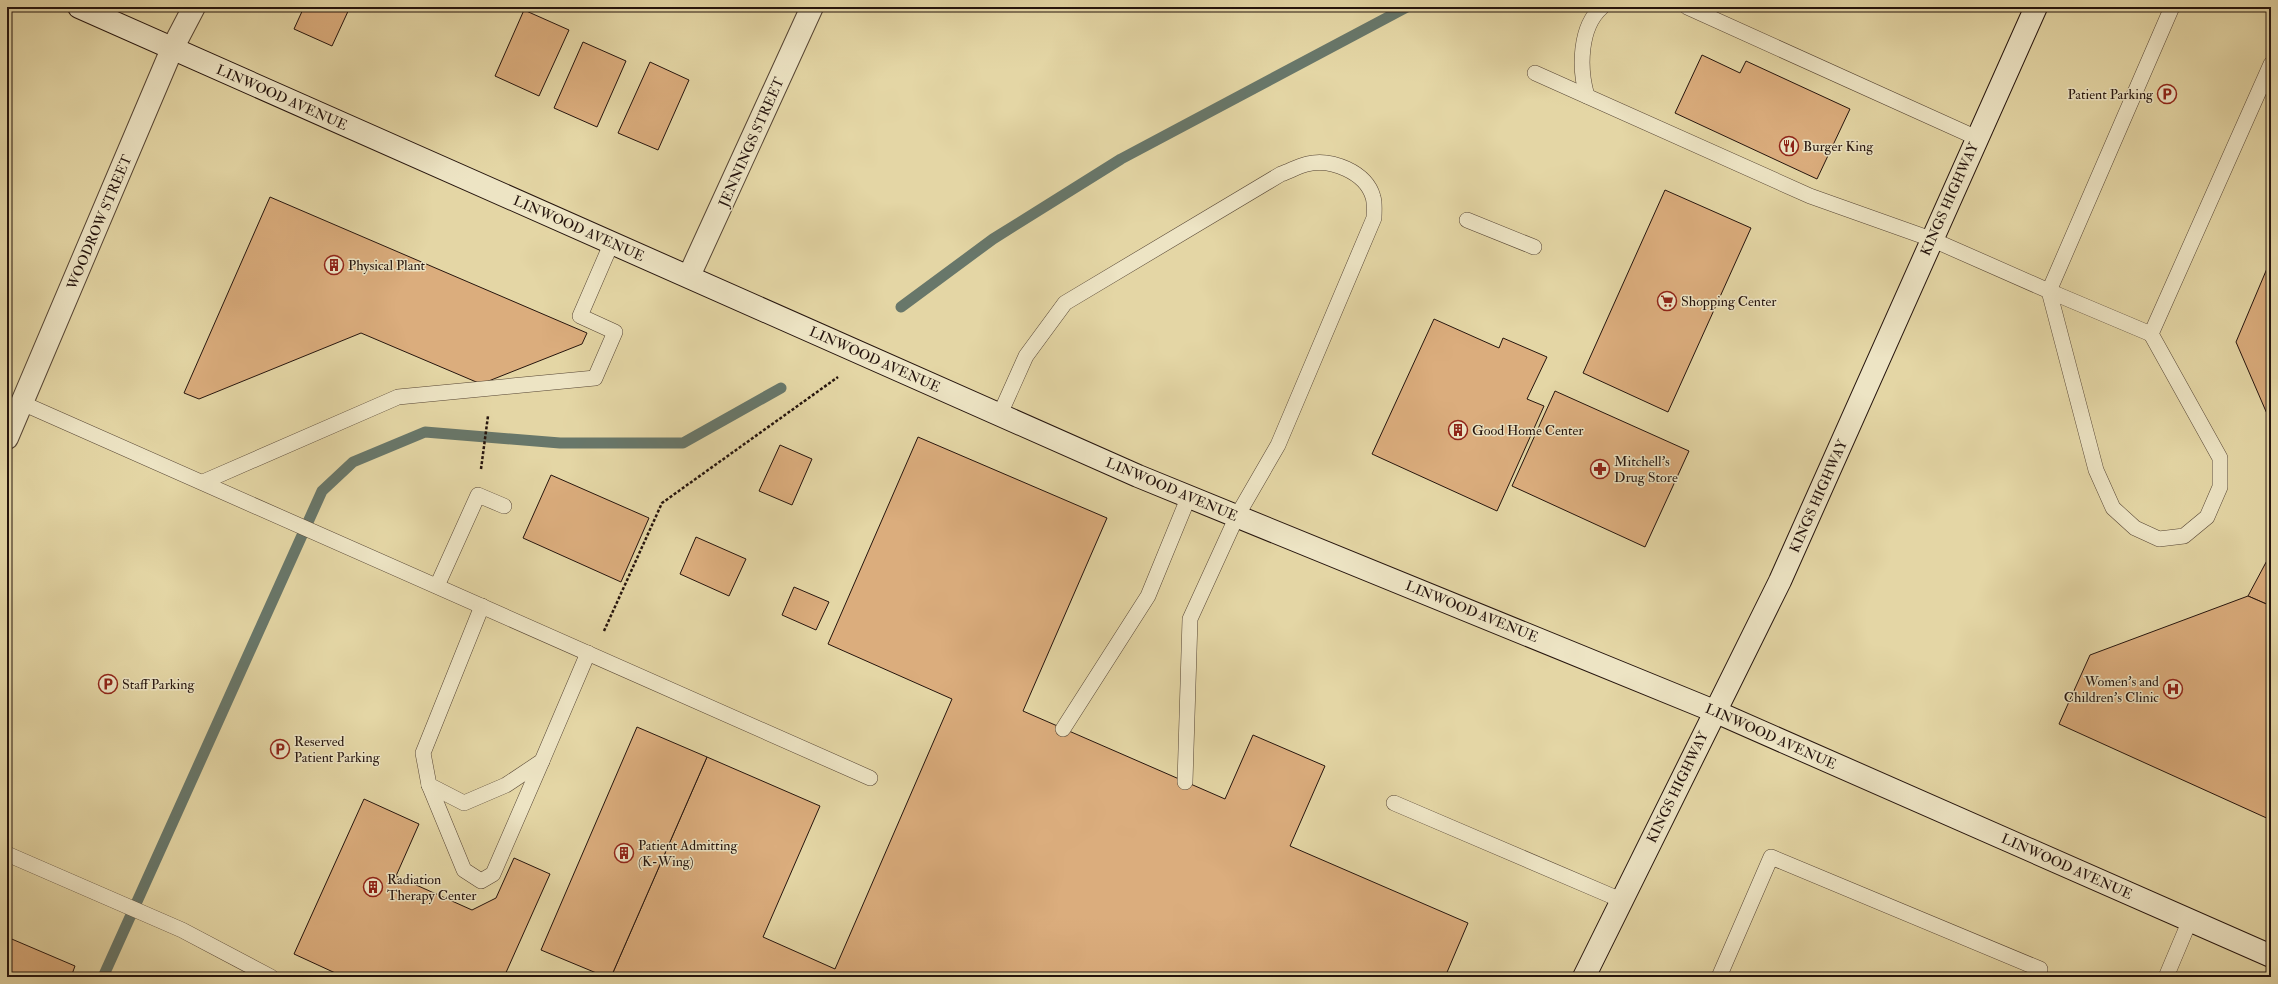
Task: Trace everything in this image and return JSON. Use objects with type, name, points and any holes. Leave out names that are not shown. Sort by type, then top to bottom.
[{"type":"main road","name":"LINWOOD AVENUE","points":[[79,7],[935,386],[1189,496],[1714,711],[2271,956]]},
{"type":"main road","name":"WOODROW STREET","points":[[7,438],[172,49],[194,7]]},
{"type":"main road","name":"JENNINGS STREET","points":[[689,276],[812,7]]},
{"type":"main road","name":"KINGS HIGHWAY","points":[[1584,977],[1714,711],[1780,581],[1931,239],[2036,7]]},
{"type":"lane","points":[[1587,96],[1582,77],[1582,52],[1594,14],[1602,7]]},
{"type":"lane","points":[[1687,7],[1977,138]]},
{"type":"lane","points":[[1535,73],[1810,196],[1931,239],[2049,291],[2151,334],[2220,458],[2220,487],[2207,517],[2184,536],[2159,539],[2136,528],[2113,508],[2096,470],[2049,291],[2172,7]]},
{"type":"lane","points":[[2151,334],[2271,64]]},
{"type":"lane","points":[[1000,414],[1026,356],[1065,303],[1281,174],[1307,164],[1326,163],[1348,169],[1364,180],[1373,196],[1374,218],[1278,446],[1237,516],[1190,619],[1185,782]]},
{"type":"lane","points":[[1467,220],[1534,247]]},
{"type":"lane","points":[[202,482],[398,397],[595,378],[615,332],[580,316],[612,242]]},
{"type":"lane","points":[[22,403],[331,538],[870,778]]},
{"type":"lane","points":[[437,586],[478,495],[504,506]]},
{"type":"lane","points":[[1063,729],[1148,596],[1189,496]]},
{"type":"lane","points":[[482,606],[422,753],[429,785],[464,870],[481,881],[493,874],[542,761],[591,654]]},
{"type":"lane","points":[[429,785],[464,803],[506,785],[542,761]]},
{"type":"lane","points":[[1394,803],[1621,900]]},
{"type":"lane","points":[[7,854],[182,930],[270,977]]},
{"type":"lane","points":[[1719,977],[1771,858],[2040,969],[2036,977]]},
{"type":"lane","points":[[2166,977],[2190,920]]},
{"type":"path","points":[[591,654],[662,503],[868,356]]},
{"type":"path","points":[[482,464],[490,408]]},
{"type":"building","points":[[304,7],[350,7],[332,46],[294,29]]},
{"type":"building","points":[[524,10],[569,30],[539,96],[495,76]]},
{"type":"building","points":[[583,42],[626,61],[597,127],[554,108]]},
{"type":"building","name":"Burger King","points":[[1702,55],[1740,73],[1746,61],[1850,109],[1817,179],[1675,113]]},
{"type":"building","points":[[650,62],[689,80],[658,150],[618,133]]},
{"type":"building","name":"Shopping Center","points":[[1665,190],[1751,228],[1668,412],[1583,373]]},
{"type":"building","name":"Physical Plant","points":[[270,197],[587,333],[582,344],[481,384],[361,333],[199,399],[184,393]]},
{"type":"building","points":[[2271,259],[2271,423],[2236,342]]},
{"type":"building","name":"Good Home Center","points":[[1434,319],[1499,348],[1503,338],[1547,357],[1527,399],[1544,406],[1497,511],[1372,454]]},
{"type":"building","name":"Mitchell's Drug Store","points":[[1555,391],[1689,451],[1645,547],[1512,486]]},
{"type":"building","points":[[918,437],[1107,518],[1023,711],[1225,799],[1253,735],[1325,766],[1290,846],[1468,923],[1445,977],[611,977],[707,757],[820,806],[763,937],[835,969],[952,699],[828,644]]},
{"type":"building","points":[[780,445],[812,459],[792,505],[759,491]]},
{"type":"building","points":[[551,475],[649,518],[621,582],[523,538]]},
{"type":"building","points":[[696,537],[746,559],[729,596],[680,574]]},
{"type":"building","points":[[2271,553],[2271,606],[2248,596]]},
{"type":"building","points":[[794,587],[829,602],[816,630],[782,615]]},
{"type":"building","name":"Women’s and Children’s Clinic","points":[[2248,596],[2271,606],[2271,820],[2059,724],[2090,655]]},
{"type":"building","name":"Patient Admitting (K-Wing)","points":[[637,727],[707,757],[611,977],[606,977],[541,950]]},
{"type":"building","name":"Radiation Therapy Center","points":[[364,799],[419,824],[396,876],[472,910],[496,898],[514,858],[550,874],[504,977],[344,977],[294,954]]},
{"type":"building","points":[[7,937],[75,966],[71,977],[7,977]]},
{"type":"waterway","points":[[901,307],[993,239],[1121,159],[1407,7]]},
{"type":"waterway","points":[[103,977],[322,491],[353,462],[425,432],[560,443],[683,443],[781,388]]},
{"type":"place","name":"Patient Parking","points":[[2167,94]]},
{"type":"place","name":"Burger King","points":[[1789,146]]},
{"type":"place","name":"Physical Plant","points":[[334,265]]},
{"type":"place","name":"Shopping Center","points":[[1667,301]]},
{"type":"place","name":"Good Home Center","points":[[1458,430]]},
{"type":"place","name":"Mitchell's Drug Store","points":[[1600,469]]},
{"type":"place","name":"Staff Parking","points":[[108,684]]},
{"type":"place","name":"Women’s and Children’s Clinic","points":[[2173,689]]},
{"type":"place","name":"Reserved Patient Parking","points":[[280,749]]},
{"type":"place","name":"Patient Admitting (K-Wing)","points":[[624,853]]},
{"type":"place","name":"Radiation Therapy Center","points":[[373,887]]}]
